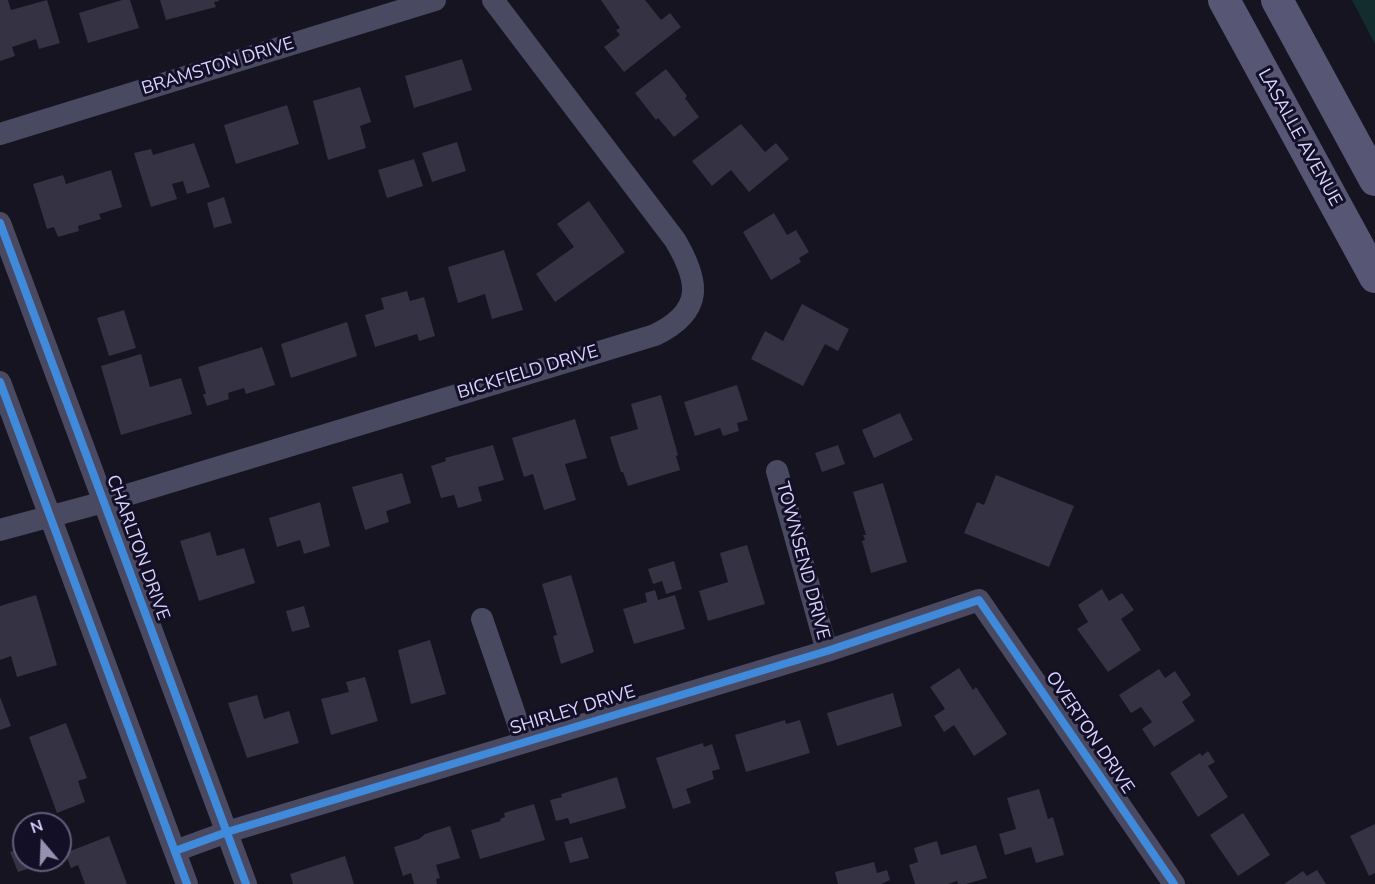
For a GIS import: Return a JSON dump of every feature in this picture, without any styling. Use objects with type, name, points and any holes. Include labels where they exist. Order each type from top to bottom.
[{"type":"main road","name":"LASALLE AVENUE","points":[[1224,0],[1375,277]]},
{"type":"main road","points":[[1276,0],[1375,180]]},
{"type":"street","name":"BRAMSTON DRIVE","points":[[0,134],[435,0]]},
{"type":"street","name":"BICKFIELD DRIVE","points":[[0,530],[104,502],[655,335],[669,328],[681,318],[691,304],[694,289],[693,275],[688,261],[675,240],[493,0]]},
{"type":"street","name":"CHARLTON DRIVE","points":[[0,223],[246,884]]},
{"type":"street","points":[[0,382],[187,884]]},
{"type":"street","name":"TOWNSEND DRIVE","points":[[777,471],[826,651]]},
{"type":"street","name":"SHIRLEY DRIVE","points":[[175,851],[227,832],[826,651],[979,600]]},
{"type":"street","name":"OVERTON DRIVE","points":[[979,600],[1174,884]]},
{"type":"street","points":[[482,619],[524,741]]},
{"type":"green space","points":[[1352,0],[1375,0],[1375,44]]},
{"type":"building","points":[[0,0],[8,0],[11,10],[47,0],[60,43],[39,49],[36,39],[12,47],[15,56],[0,61]]},
{"type":"building","points":[[122,0],[130,0],[139,28],[88,43],[79,13]]},
{"type":"building","points":[[160,0],[219,1],[214,2],[216,7],[166,20]]},
{"type":"building","points":[[601,0],[645,0],[661,20],[670,13],[681,27],[624,72],[604,47],[620,35],[616,30],[620,28]]},
{"type":"building","points":[[462,59],[472,90],[414,108],[405,76]]},
{"type":"building","points":[[666,69],[687,96],[685,98],[699,117],[674,137],[658,118],[656,120],[635,93]]},
{"type":"building","points":[[360,87],[371,122],[360,126],[366,148],[328,160],[313,101]]},
{"type":"building","points":[[287,105],[299,144],[236,164],[224,125]]},
{"type":"building","points":[[741,124],[765,152],[776,143],[789,159],[749,192],[731,170],[712,186],[692,161]]},
{"type":"building","points":[[457,142],[466,171],[432,182],[422,153]]},
{"type":"building","points":[[194,143],[210,187],[187,194],[183,181],[172,184],[177,199],[151,207],[134,153],[151,149],[153,155]]},
{"type":"building","points":[[414,159],[423,186],[387,198],[378,170]]},
{"type":"building","points":[[111,170],[122,207],[99,214],[101,219],[78,226],[79,231],[58,237],[54,227],[47,229],[33,184],[63,175],[66,184]]},
{"type":"building","points":[[224,197],[232,223],[214,228],[207,203]]},
{"type":"building","points":[[589,201],[625,252],[555,302],[536,274],[574,247],[557,224]]},
{"type":"building","points":[[774,213],[787,235],[796,230],[809,252],[799,258],[801,262],[771,280],[743,232]]},
{"type":"building","points":[[504,250],[523,310],[492,319],[485,294],[458,303],[448,267]]},
{"type":"building","points":[[407,291],[410,301],[424,297],[435,336],[419,341],[417,334],[375,347],[365,315],[384,309],[381,298]]},
{"type":"building","points":[[802,304],[849,329],[838,351],[825,344],[803,386],[751,359],[765,331],[783,341]]},
{"type":"building","points":[[124,310],[136,348],[109,356],[97,318]]},
{"type":"building","points":[[347,322],[357,356],[291,378],[281,344]]},
{"type":"building","points":[[262,347],[275,385],[246,394],[244,388],[228,393],[229,399],[207,406],[198,367]]},
{"type":"building","points":[[141,354],[150,387],[181,378],[192,414],[121,435],[101,366]]},
{"type":"building","points":[[737,385],[748,420],[737,423],[739,431],[723,436],[720,428],[695,436],[684,402]]},
{"type":"building","points":[[661,395],[680,470],[628,486],[610,437],[638,429],[631,404]]},
{"type":"building","points":[[900,413],[913,440],[874,458],[862,430]]},
{"type":"building","points":[[575,419],[587,458],[565,464],[576,500],[544,510],[533,474],[524,477],[512,438]]},
{"type":"building","points":[[493,445],[504,480],[478,487],[482,501],[458,508],[454,495],[441,498],[431,466],[446,461],[445,458]]},
{"type":"building","points":[[838,445],[845,464],[822,472],[815,453]]},
{"type":"building","points":[[402,473],[411,503],[386,511],[389,522],[365,530],[352,487]]},
{"type":"building","points":[[996,475],[1074,506],[1049,567],[964,533],[977,502],[984,505]]},
{"type":"building","points":[[883,483],[907,562],[871,573],[862,541],[865,540],[863,535],[866,535],[853,492]]},
{"type":"building","points":[[320,502],[330,546],[304,554],[300,540],[277,547],[269,518]]},
{"type":"building","points":[[210,532],[217,556],[244,548],[255,583],[199,601],[180,541]]},
{"type":"building","points":[[747,545],[765,604],[708,621],[699,591],[728,582],[720,553]]},
{"type":"building","points":[[674,561],[682,589],[666,594],[662,581],[653,584],[648,569]]},
{"type":"building","points":[[571,575],[594,652],[561,664],[553,636],[557,635],[542,584]]},
{"type":"building","points":[[1102,589],[1109,601],[1122,593],[1134,610],[1121,619],[1141,650],[1108,672],[1077,629],[1088,622],[1078,605]]},
{"type":"building","points":[[655,590],[658,600],[675,595],[685,629],[634,644],[623,609],[647,602],[645,593]]},
{"type":"building","points":[[36,595],[57,665],[17,677],[11,656],[0,660],[0,606]]},
{"type":"building","points":[[304,606],[310,627],[292,632],[286,611]]},
{"type":"building","points":[[430,640],[446,694],[411,704],[398,650]]},
{"type":"building","points":[[959,668],[973,690],[976,687],[1007,734],[974,756],[954,725],[944,732],[934,716],[945,709],[930,687]]},
{"type":"building","points":[[1159,669],[1165,678],[1175,671],[1191,695],[1182,702],[1195,721],[1154,747],[1142,729],[1152,722],[1141,707],[1131,713],[1119,695]]},
{"type":"building","points":[[365,677],[378,721],[331,735],[321,699],[349,692],[346,682]]},
{"type":"building","points":[[893,693],[902,726],[837,746],[827,713]]},
{"type":"building","points":[[257,695],[264,719],[289,711],[299,743],[247,758],[228,703]]},
{"type":"building","points":[[0,697],[11,726],[0,730]]},
{"type":"building","points":[[785,720],[786,724],[800,720],[810,753],[746,772],[735,735]]},
{"type":"building","points":[[66,723],[87,778],[78,781],[85,802],[57,812],[29,737]]},
{"type":"building","points":[[703,743],[704,747],[712,744],[720,769],[712,771],[714,779],[686,789],[691,803],[673,809],[656,758]]},
{"type":"building","points":[[1208,751],[1215,762],[1208,766],[1228,797],[1198,817],[1170,773],[1200,753],[1202,756]]},
{"type":"building","points":[[617,777],[626,808],[570,824],[568,818],[556,821],[550,800],[562,797],[561,794]]},
{"type":"building","points":[[1039,789],[1048,819],[1053,817],[1064,855],[1036,863],[1031,847],[1005,855],[999,834],[1016,829],[1007,798]]},
{"type":"building","points":[[534,804],[545,840],[480,859],[471,830],[501,821],[500,819],[505,817],[504,813]]},
{"type":"building","points":[[1243,813],[1270,855],[1238,876],[1210,835]]},
{"type":"building","points":[[1375,824],[1375,873],[1369,876],[1350,836]]},
{"type":"building","points":[[450,826],[460,858],[436,865],[440,878],[436,879],[437,884],[414,884],[411,873],[403,876],[394,847]]},
{"type":"building","points":[[109,836],[127,884],[85,884],[78,865],[72,868],[72,850]]},
{"type":"building","points":[[582,837],[589,858],[570,863],[564,842]]},
{"type":"building","points":[[937,841],[941,855],[976,845],[987,878],[966,884],[958,884],[957,881],[948,884],[915,884],[909,865],[918,862],[914,848]]},
{"type":"building","points":[[345,856],[354,884],[293,884],[290,874]]},
{"type":"building","points":[[874,862],[877,873],[887,870],[890,880],[881,884],[838,884],[835,872]]},
{"type":"building","points":[[1317,870],[1326,884],[1284,884],[1303,871],[1307,876]]},
{"type":"cycle path","points":[[0,223],[246,884]]},
{"type":"cycle path","points":[[0,382],[187,884]]},
{"type":"cycle path","points":[[175,851],[227,832],[827,651],[979,600],[1174,884]]}]
